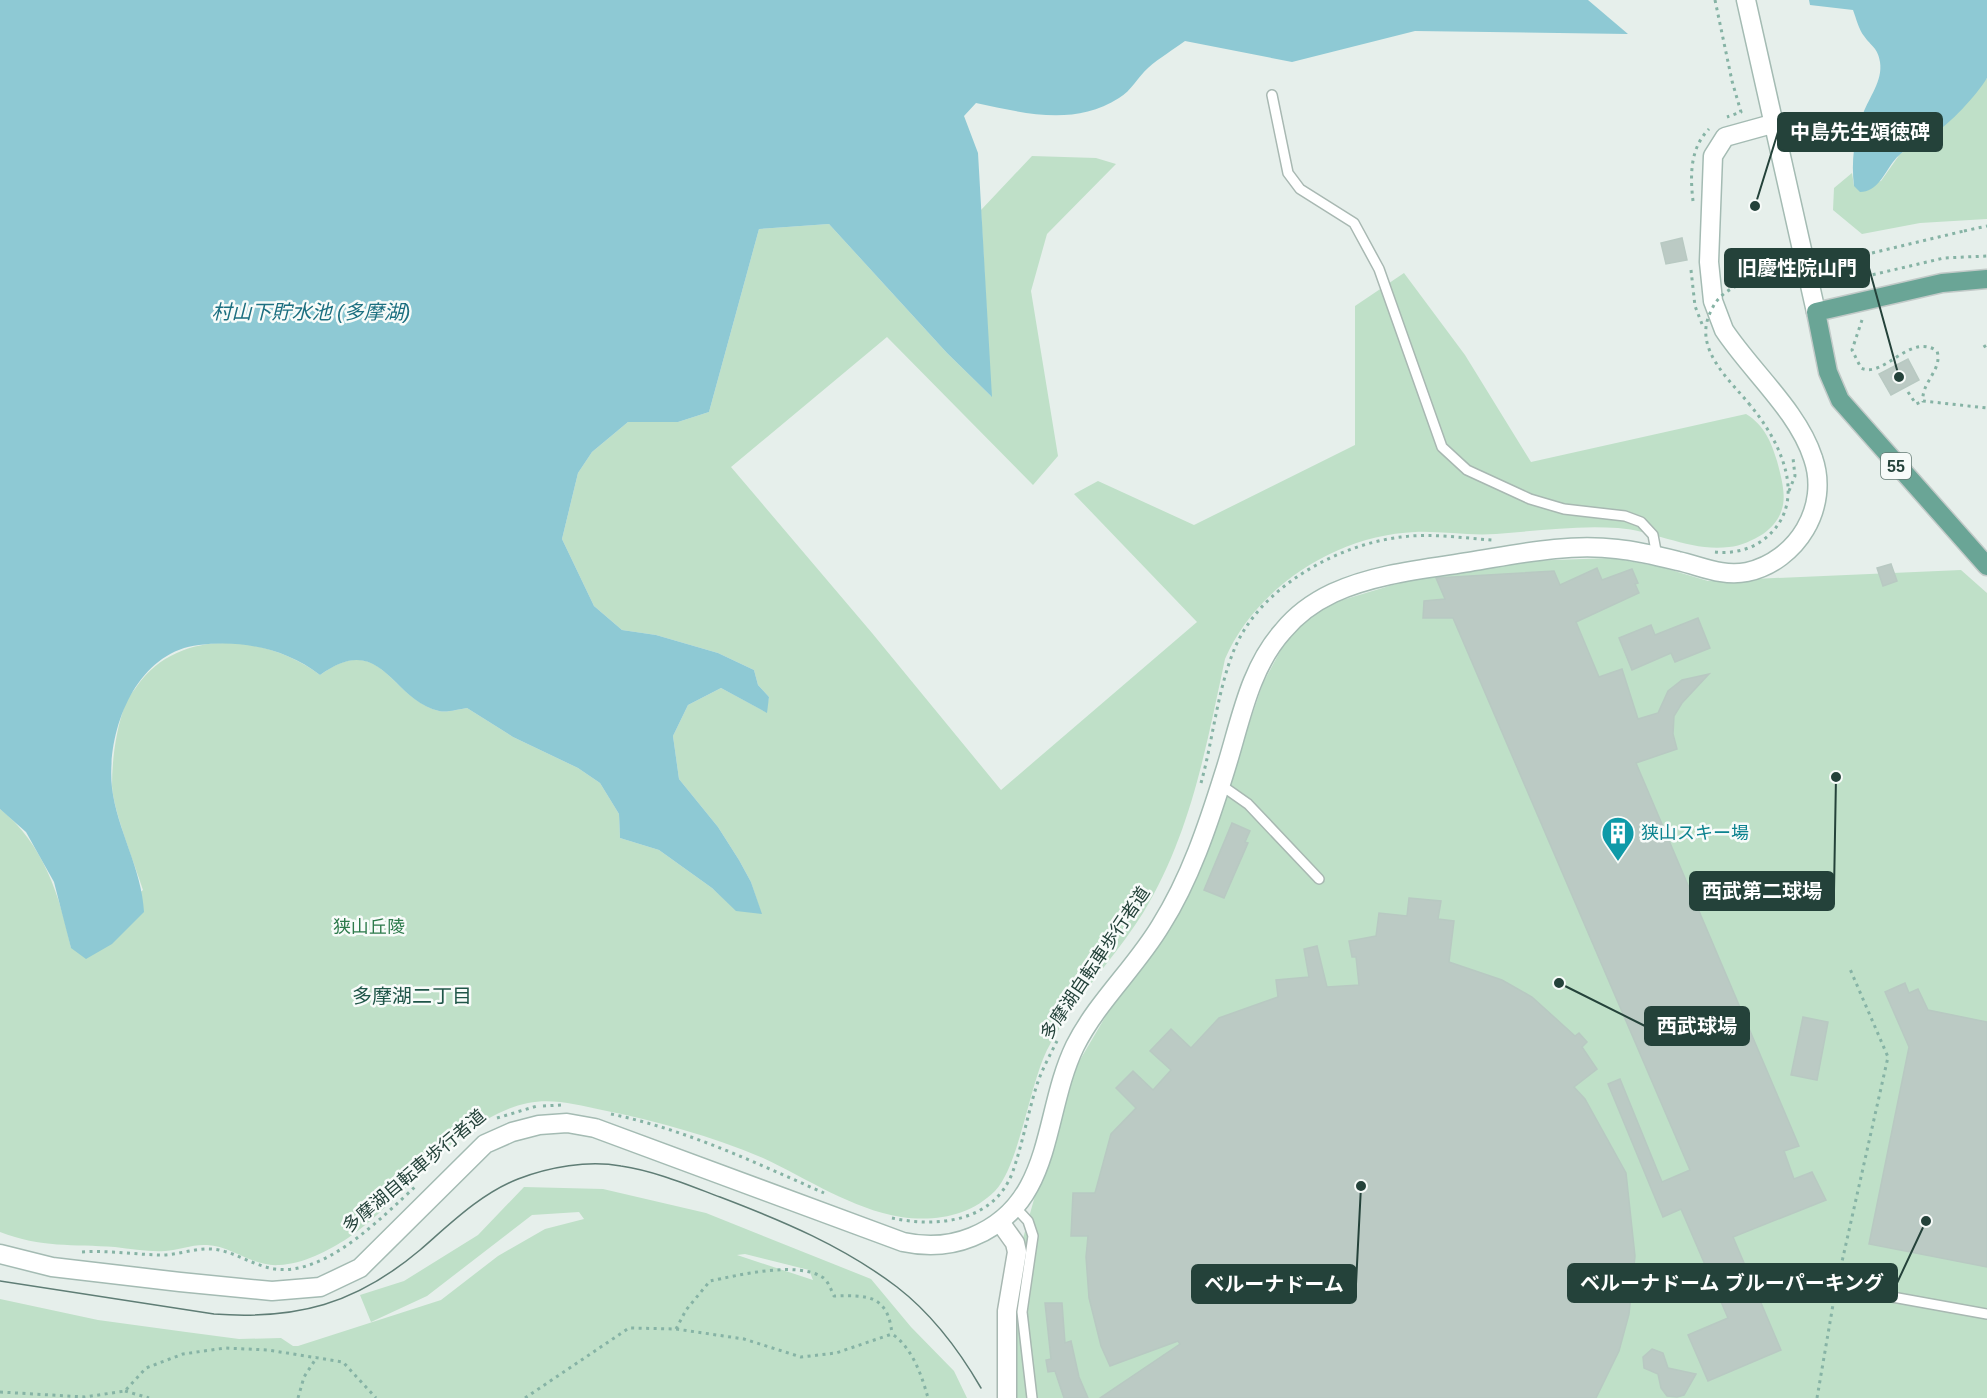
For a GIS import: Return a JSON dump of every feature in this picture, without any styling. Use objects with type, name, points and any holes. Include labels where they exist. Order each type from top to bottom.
[{"type":"main road","points":[[1816,312],[1857,309],[1942,283],[1987,279]]},
{"type":"main road","name":"55","points":[[1816,312],[1823,354],[1833,386],[1851,415],[1987,566]]},
{"type":"street","points":[[1746,0],[1816,312]]},
{"type":"street","points":[[0,1254],[52,1267],[180,1282],[272,1291],[320,1287],[360,1268],[485,1144],[527,1128],[554,1123],[595,1128],[903,1242],[932,1245],[965,1240],[1000,1222],[1016,1208],[1037,1172],[1058,1088],[1077,1043],[1162,925],[1187,875],[1221,784],[1249,690],[1263,659],[1293,621],[1326,596],[1384,578],[1546,549],[1605,548],[1657,556],[1716,572],[1734,573],[1758,568],[1774,560],[1795,544],[1806,528],[1816,501],[1816,469],[1803,435],[1724,330],[1718,318],[1711,285],[1713,156],[1725,137],[1773,124]]},
{"type":"street","points":[[1000,1222],[1016,1243],[1017,1252],[1007,1311],[1007,1398]]},
{"type":"lane","points":[[1272,94],[1288,173],[1300,189],[1354,223],[1379,269],[1442,447],[1467,470],[1530,499],[1571,511],[1625,516],[1641,522],[1653,535],[1657,556]]},
{"type":"lane","points":[[1221,784],[1248,804],[1319,879]]},
{"type":"lane","points":[[1016,1208],[1028,1221],[1033,1236],[1022,1312],[1032,1398]]},
{"type":"lane","points":[[1837,1287],[1987,1314]]},
{"type":"path","points":[[1715,0],[1731,81],[1741,112]]},
{"type":"path","points":[[1789,491],[1787,474],[1777,445],[1762,420],[1714,361],[1707,346],[1706,322],[1716,302],[1721,296],[1742,284],[1987,226]]},
{"type":"path","points":[[1822,270],[1846,281],[1944,258],[1987,256]]},
{"type":"path","points":[[1857,309],[1864,317],[1852,350],[1861,368],[1871,370],[1920,346],[1930,346],[1937,351],[1939,362],[1923,390],[1923,401]]},
{"type":"path","points":[[1984,345],[1987,350]]},
{"type":"path","points":[[1908,392],[1916,404],[1923,401],[1987,408]]},
{"type":"path","points":[[1710,551],[1726,553],[1744,550],[1764,539],[1785,516],[1789,491],[1795,476],[1792,454]]},
{"type":"path","points":[[1201,784],[1234,651],[1253,618],[1285,588],[1329,559],[1371,543],[1401,537],[1428,536],[1494,540]]},
{"type":"path","points":[[1817,1398],[1837,1287],[1888,1057],[1850,969]]},
{"type":"path","name":"多摩湖自転車歩行者道","points":[[891,1218],[911,1222],[945,1223],[971,1214],[996,1198],[1013,1172],[1035,1089],[1061,1034]]},
{"type":"path","name":"多摩湖自転車歩行者道","points":[[489,1122],[522,1109],[569,1105]]},
{"type":"path","points":[[609,1113],[691,1136],[750,1158],[826,1194]]},
{"type":"path","name":"多摩湖自転車歩行者道","points":[[78,1252],[167,1255],[204,1249],[220,1250],[265,1268],[285,1270],[312,1263],[353,1241],[420,1182]]},
{"type":"path","points":[[676,1329],[686,1310],[710,1281],[750,1274],[806,1270],[824,1278],[834,1296],[864,1295],[882,1304],[890,1317],[892,1334],[901,1340],[922,1377],[928,1398]]},
{"type":"path","points":[[525,1398],[629,1328],[676,1329],[744,1339],[801,1357],[836,1353],[892,1334]]},
{"type":"path","points":[[125,1391],[146,1368],[183,1353],[225,1348],[317,1357],[343,1362],[376,1398]]},
{"type":"path","points":[[298,1398],[304,1377],[317,1357]]},
{"type":"path","points":[[0,1392],[85,1397],[125,1391],[150,1398]]},
{"type":"green space","points":[[1987,78],[1987,219],[1920,223],[1862,234],[1833,210],[1834,188],[1852,173],[1854,186],[1881,181],[1900,154],[1947,123]]},
{"type":"green space","name":"狭山丘陵","points":[[1032,156],[1096,158],[1116,164],[1047,234],[1031,291],[1058,456],[1033,485],[887,337],[731,467],[1001,790],[1197,622],[1074,494],[1098,481],[1194,525],[1355,445],[1355,306],[1404,273],[1465,355],[1531,462],[1746,414],[1758,423],[1772,447],[1782,482],[1784,501],[1782,510],[1772,526],[1763,534],[1742,544],[1715,548],[1687,544],[1632,530],[1603,527],[1486,534],[1415,532],[1386,535],[1357,543],[1329,555],[1302,570],[1278,588],[1257,609],[1239,633],[1225,659],[1195,789],[1160,883],[1132,930],[1068,1015],[1047,1050],[1011,1164],[1003,1179],[985,1200],[963,1212],[927,1219],[883,1213],[830,1192],[763,1158],[704,1136],[623,1114],[547,1101],[528,1103],[502,1111],[478,1125],[433,1161],[391,1202],[348,1238],[324,1252],[297,1262],[269,1265],[216,1246],[207,1245],[147,1251],[43,1243],[0,1232],[0,809],[28,838],[48,872],[71,948],[143,890],[113,796],[115,745],[119,724],[129,697],[155,667],[176,653],[199,646],[224,643],[250,645],[275,651],[320,675],[341,663],[358,660],[372,663],[422,704],[439,711],[467,708],[513,737],[578,768],[600,783],[619,814],[620,838],[659,850],[712,888],[736,910],[761,913],[751,882],[739,860],[718,827],[679,779],[673,736],[688,705],[721,688],[766,712],[769,697],[758,685],[754,670],[718,653],[656,635],[622,630],[594,606],[562,539],[578,473],[592,452],[628,422],[678,422],[709,412],[759,229],[829,224],[947,353],[991,396],[981,210]]},
{"type":"green space","points":[[1612,558],[1661,567],[1708,581],[1961,570],[1987,593],[1987,1398],[1016,1398],[1012,1363],[1022,1242],[1067,1082],[1107,1014],[1153,951],[1219,812],[1263,683],[1289,635],[1329,604],[1406,581],[1525,561]]},
{"type":"green space","points":[[524,1187],[603,1189],[706,1213],[871,1279],[911,1327],[954,1371],[967,1398],[0,1398],[0,1299],[98,1320],[239,1339],[281,1338],[293,1346],[298,1346],[441,1300],[498,1256],[545,1229],[584,1219],[579,1212],[532,1215],[427,1296],[371,1322],[360,1295],[404,1281],[478,1235]],"holes":[[[745,1254],[809,1270],[813,1280],[737,1255]]]},
{"type":"water","name":"村山下貯水池 (多摩湖)","points":[[0,0],[1588,0],[1628,34],[1415,31],[1292,62],[1185,41],[1148,68],[1123,95],[1102,107],[1066,115],[1048,115],[1012,111],[976,103],[964,116],[978,153],[992,397],[947,353],[829,224],[759,229],[709,412],[678,422],[628,422],[592,452],[578,473],[562,539],[594,606],[622,630],[656,635],[718,653],[754,670],[758,685],[769,697],[767,713],[721,688],[688,705],[673,736],[679,779],[718,827],[739,860],[751,882],[762,914],[736,911],[712,888],[659,850],[620,838],[619,814],[600,783],[578,768],[513,737],[467,708],[439,711],[422,704],[372,663],[358,660],[341,663],[320,675],[292,658],[263,648],[231,644],[199,645],[177,651],[158,662],[129,698],[120,720],[111,766],[112,788],[119,819],[139,880],[144,912],[112,944],[86,959],[71,948],[54,882],[26,832],[0,809]]},
{"type":"water","points":[[1809,0],[1987,0],[1987,78],[1954,117],[1932,135],[1901,153],[1880,182],[1866,191],[1860,192],[1854,186],[1854,150],[1860,123],[1879,76],[1879,57],[1862,33],[1853,10],[1810,5]]},
{"type":"building","points":[[1682,238],[1687,260],[1666,264],[1661,243]]},
{"type":"building","points":[[1908,359],[1919,380],[1891,395],[1879,374]]},
{"type":"building","points":[[1891,564],[1897,581],[1883,586],[1877,568]]},
{"type":"building","name":"狭山スキー場","points":[[1597,568],[1602,580],[1632,569],[1638,583],[1635,584],[1639,593],[1576,622],[1599,677],[1622,669],[1638,719],[1658,713],[1668,691],[1682,680],[1709,674],[1682,703],[1674,716],[1673,734],[1677,749],[1636,763],[1799,1146],[1784,1151],[1794,1179],[1812,1172],[1826,1200],[1733,1237],[1781,1350],[1708,1381],[1688,1335],[1728,1318],[1681,1209],[1663,1217],[1608,1084],[1620,1079],[1662,1182],[1690,1170],[1453,618],[1423,618],[1424,601],[1445,599],[1436,578],[1554,571],[1560,585]]},
{"type":"building","points":[[1698,618],[1710,648],[1675,662],[1671,653],[1632,670],[1619,638],[1651,625],[1655,635]]},
{"type":"building","points":[[1232,823],[1250,831],[1245,842],[1248,843],[1224,898],[1204,890]]},
{"type":"building","points":[[1409,898],[1441,901],[1438,919],[1454,921],[1449,962],[1502,980],[1532,997],[1575,1036],[1579,1033],[1587,1042],[1582,1047],[1597,1069],[1574,1087],[1585,1099],[1626,1173],[1635,1256],[1629,1314],[1619,1351],[1596,1398],[1100,1398],[1180,1344],[1178,1341],[1110,1366],[1101,1346],[1089,1298],[1086,1257],[1088,1236],[1071,1236],[1073,1193],[1095,1193],[1111,1134],[1136,1108],[1116,1088],[1133,1071],[1153,1090],[1171,1070],[1150,1051],[1171,1029],[1191,1048],[1219,1018],[1278,997],[1276,980],[1309,977],[1304,949],[1317,946],[1327,987],[1359,985],[1356,957],[1352,957],[1349,941],[1376,936],[1379,913],[1407,916]]},
{"type":"building","points":[[1905,983],[1909,993],[1918,989],[1928,1010],[1987,1022],[1987,1267],[1869,1244],[1909,1047],[1885,992]]},
{"type":"building","points":[[1803,1017],[1828,1022],[1817,1080],[1791,1075]]},
{"type":"building","points":[[1045,1303],[1062,1303],[1065,1343],[1071,1341],[1079,1377],[1088,1398],[1064,1398],[1055,1371],[1048,1372],[1046,1360],[1051,1359]]},
{"type":"building","points":[[1652,1349],[1663,1353],[1668,1368],[1696,1374],[1684,1395],[1667,1396],[1661,1388],[1658,1374],[1644,1368],[1643,1357]]},
{"type":"tram line","points":[[0,1281],[214,1314],[244,1315],[299,1311],[349,1296],[372,1284],[420,1250],[478,1201],[504,1185],[556,1168],[582,1164],[608,1164],[634,1168],[684,1183],[767,1215],[855,1259],[897,1287],[922,1309],[954,1346],[981,1388]]},
{"type":"place","name":"中島先生頌徳碑","points":[[1755,206]]},
{"type":"place","name":"旧慶性院山門","points":[[1899,377]]},
{"type":"place","name":"西武第二球場","points":[[1836,777]]},
{"type":"place","name":"狭山スキー場","points":[[1618,862]]},
{"type":"place","name":"西武球場","points":[[1559,983]]},
{"type":"place","name":"ベルーナドーム","points":[[1361,1186]]},
{"type":"place","name":"ベルーナドーム ブルーパーキング","points":[[1926,1221]]},
{"type":"district","name":"多摩湖二丁目","points":[[412,996]]}]
